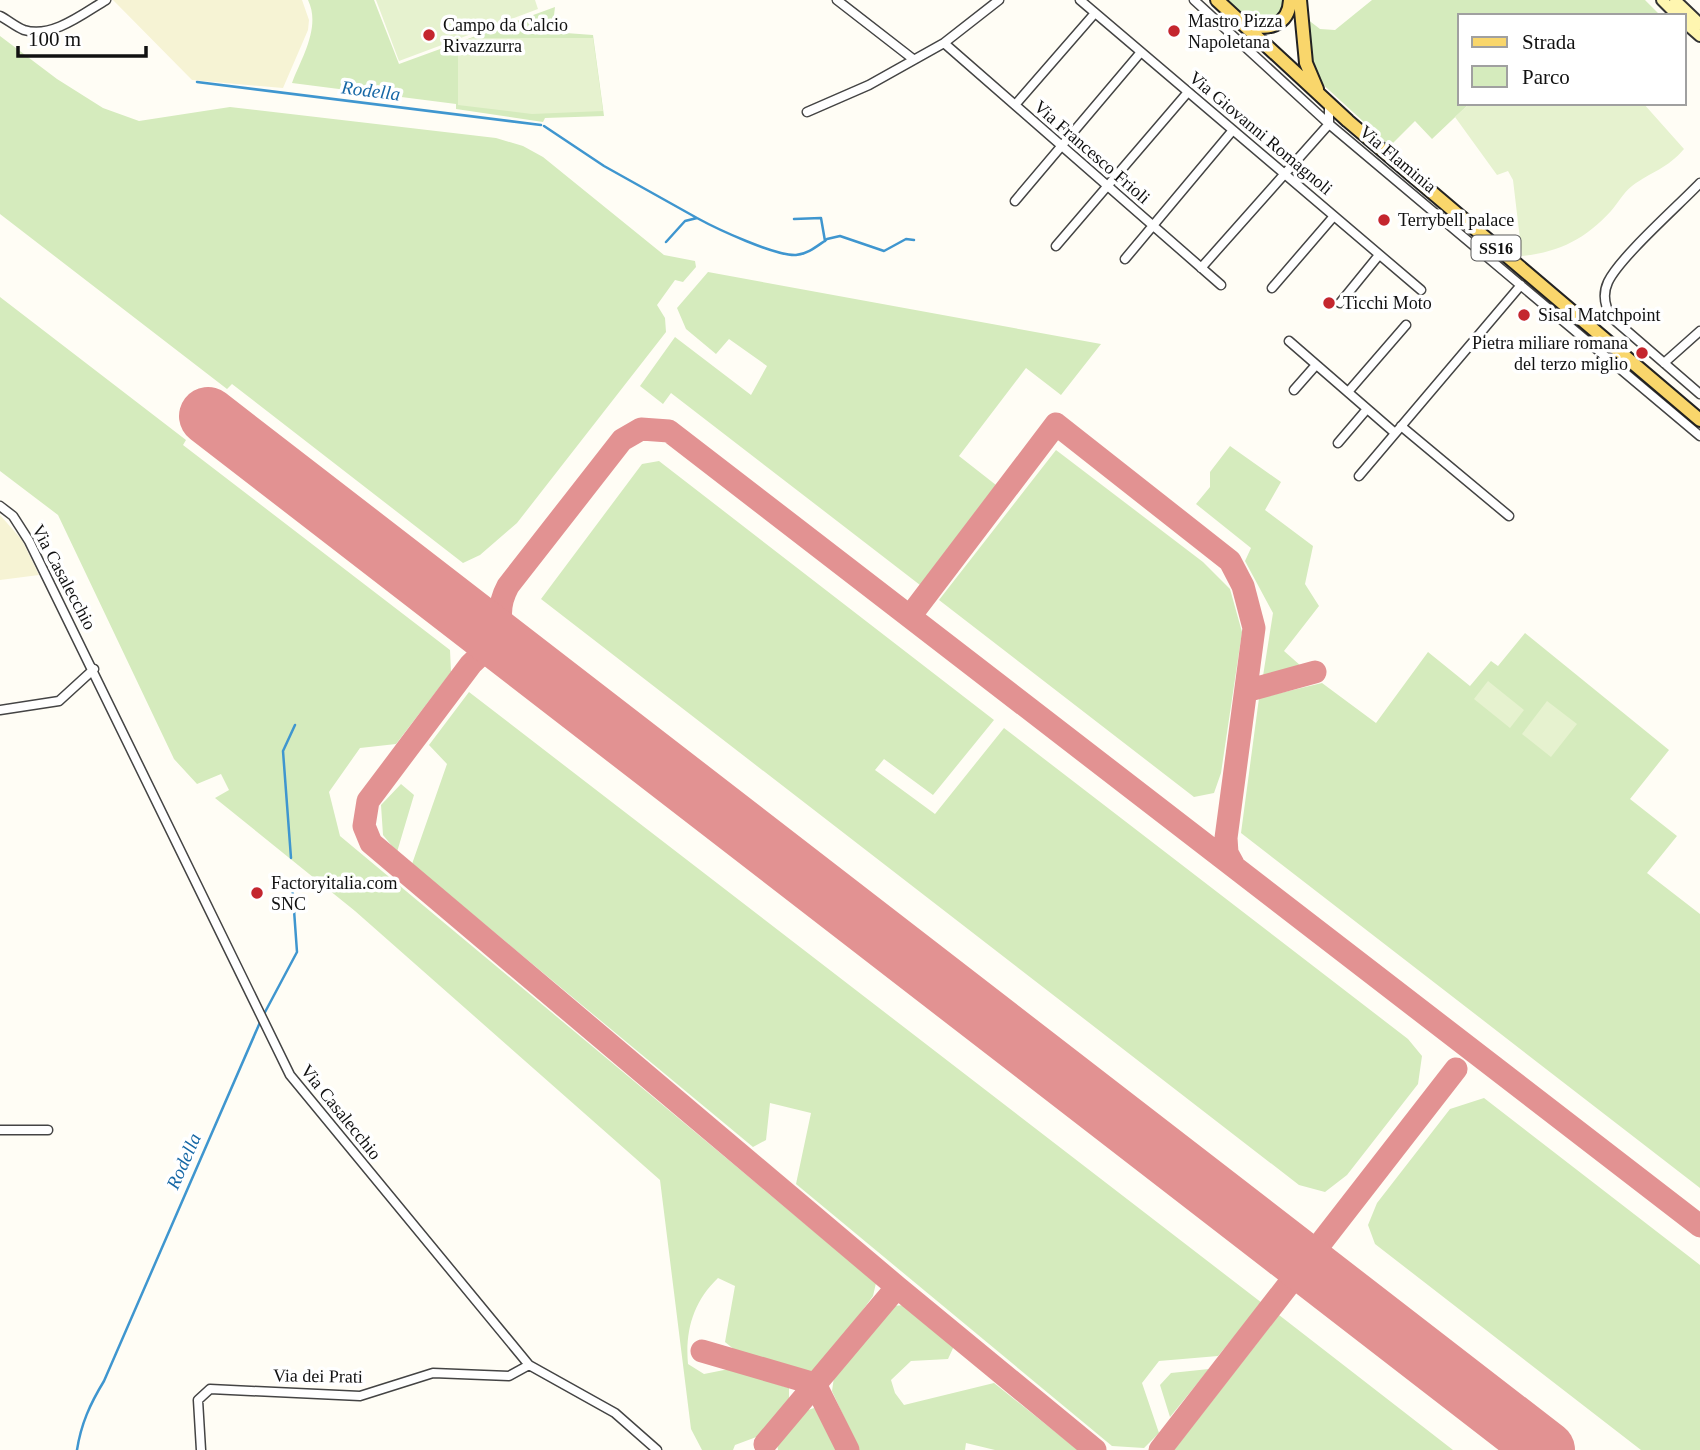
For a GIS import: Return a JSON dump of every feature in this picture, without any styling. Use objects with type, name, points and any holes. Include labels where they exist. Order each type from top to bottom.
[{"type":"main road","name":"Via Flaminia","points":[[1217,0],[1324,100],[1641,378],[1700,420]]},
{"type":"main road","name":"Via Flaminia","points":[[1238,18],[1256,27],[1274,26],[1287,15],[1290,0]]},
{"type":"main road","name":"Via Flaminia","points":[[1300,0],[1306,63],[1324,100]]},
{"type":"main road","points":[[1662,0],[1676,14]]},
{"type":"main road","points":[[1675,0],[1700,24]]},
{"type":"main road","points":[[1686,24],[1700,36]]},
{"type":"street","points":[[0,16],[25,30],[43,31],[60,26],[106,0]]},
{"type":"street","points":[[837,0],[913,59]]},
{"type":"street","points":[[807,112],[869,85],[944,43],[999,0]]},
{"type":"street","name":"Via Giovanni Romagnoli","points":[[1080,0],[1421,290]]},
{"type":"street","name":"Via Flaminia","points":[[1194,0],[1329,124],[1616,366],[1641,378],[1700,436]]},
{"type":"street","points":[[1015,106],[1095,13]]},
{"type":"street","name":"Via Francesco Frioli","points":[[944,43],[1221,285]]},
{"type":"street","points":[[1015,201],[1141,52]]},
{"type":"street","points":[[1056,246],[1188,92]]},
{"type":"street","points":[[1201,268],[1329,124],[1324,100]]},
{"type":"street","points":[[1125,259],[1233,130]]},
{"type":"street","points":[[1700,183],[1614,274],[1604,295],[1606,308],[1612,318],[1700,394]]},
{"type":"street","points":[[1272,288],[1334,216]]},
{"type":"street","points":[[1340,303],[1379,255]]},
{"type":"street","points":[[1359,476],[1521,285]]},
{"type":"street","points":[[1348,392],[1406,325]]},
{"type":"street","points":[[1664,363],[1700,331]]},
{"type":"street","points":[[1289,341],[1367,409],[1398,429],[1509,516]]},
{"type":"street","points":[[1294,390],[1316,365]]},
{"type":"street","points":[[1338,443],[1367,409]]},
{"type":"street","name":"Via Casalecchio","points":[[0,506],[13,516],[29,541],[94,668],[290,1075],[529,1365],[615,1413],[657,1450]]},
{"type":"street","points":[[0,710],[59,701],[94,668]]},
{"type":"street","points":[[0,1130],[48,1130]]},
{"type":"street","name":"Via dei Prati","points":[[201,1450],[198,1400],[210,1390],[360,1396],[433,1373],[509,1376],[529,1365]]},
{"type":"shaded area","points":[[113,0],[302,0],[309,20],[308,30],[283,88],[192,80]]},
{"type":"shaded area","points":[[0,515],[22,540],[39,575],[0,580]]},
{"type":"green space","points":[[308,0],[374,0],[399,64],[555,7],[552,32],[593,35],[604,116],[545,118],[543,122],[456,109],[456,104],[292,83],[311,31]]},
{"type":"green space","name":"Campo da Calcio Rivazzurra","points":[[376,0],[535,0],[538,9],[399,61]]},
{"type":"green space","points":[[1227,0],[1286,0],[1283,12],[1268,23],[1248,19]]},
{"type":"green space","points":[[1372,0],[1645,0],[1659,14],[1458,14],[1458,105],[1468,105],[1432,139],[1415,121],[1390,146],[1318,80],[1313,70],[1307,19],[1320,29],[1335,30]]},
{"type":"green space","points":[[0,36],[57,79],[103,108],[139,121],[230,107],[496,138],[523,146],[543,157],[664,255],[695,261],[696,267],[683,282],[675,280],[657,305],[665,318],[666,332],[517,523],[480,555],[463,563],[232,384],[227,389],[0,214]]},
{"type":"green space","points":[[471,38],[593,38],[603,111],[532,114],[458,105],[458,43]]},
{"type":"green space","points":[[1468,105],[1645,105],[1684,149],[1665,166],[1632,186],[1601,221],[1571,243],[1522,256],[1513,180],[1508,171],[1497,175],[1455,117]]},
{"type":"green space","points":[[708,272],[1101,344],[1061,395],[1026,368],[959,456],[996,485],[920,585],[671,393],[663,404],[640,386],[675,337],[751,395],[767,366],[729,339],[716,354],[686,329],[677,308]]},
{"type":"green space","points":[[0,297],[186,440],[183,445],[450,650],[451,672],[396,744],[360,748],[329,792],[340,836],[876,1283],[873,1296],[820,1369],[806,1374],[736,1351],[725,1342],[735,1286],[718,1278],[709,1287],[692,1318],[688,1364],[704,1374],[729,1369],[789,1388],[789,1403],[759,1436],[735,1445],[733,1450],[702,1450],[691,1429],[660,1180],[355,911],[215,798],[229,790],[221,774],[197,784],[174,759],[58,515],[0,471]]},
{"type":"green space","points":[[1230,446],[1281,482],[1265,510],[1313,546],[1305,584],[1319,606],[1284,651],[1301,666],[1263,676],[1273,613],[1245,561],[1251,548],[1196,504],[1210,487],[1210,472]]},
{"type":"green space","points":[[1056,450],[1203,562],[1230,589],[1242,632],[1221,773],[1214,793],[1194,797],[939,600]]},
{"type":"green space","points":[[659,461],[994,720],[933,795],[884,759],[875,770],[935,814],[1004,728],[1408,1039],[1422,1056],[1418,1084],[1347,1175],[1325,1192],[1299,1185],[541,599],[642,464]]},
{"type":"green space","points":[[1525,633],[1669,750],[1630,799],[1677,836],[1647,873],[1700,914],[1700,1188],[1241,833],[1259,698],[1322,683],[1376,723],[1428,652],[1470,686],[1491,661],[1498,666]]},
{"type":"green space","points":[[1488,681],[1524,710],[1510,728],[1474,699]]},
{"type":"green space","points":[[469,692],[1262,1303],[1218,1356],[1159,1361],[1142,1383],[1159,1433],[1144,1448],[1112,1446],[796,1184],[811,1113],[770,1103],[766,1140],[753,1147],[412,864],[447,764],[429,745]]},
{"type":"green space","points":[[1547,701],[1577,724],[1551,757],[1522,734]]},
{"type":"green space","points":[[401,784],[414,795],[397,852],[383,835],[381,805]]},
{"type":"green space","points":[[1484,1098],[1700,1265],[1700,1450],[1641,1450],[1375,1244],[1368,1225],[1377,1203],[1450,1109]]},
{"type":"green space","points":[[905,1305],[954,1346],[948,1359],[911,1361],[891,1380],[895,1393],[904,1405],[994,1383],[1078,1450],[995,1450],[966,1443],[965,1450],[859,1450],[832,1391],[834,1377],[891,1306]]},
{"type":"green space","points":[[1279,1315],[1453,1450],[1174,1450]]},
{"type":"green space","points":[[1209,1369],[1170,1417],[1160,1385],[1171,1373]]},
{"type":"green space","points":[[814,1408],[825,1413],[841,1450],[778,1450],[777,1444],[802,1412]]},
{"type":"waterway","name":"Rodella","points":[[197,82],[541,125]]},
{"type":"waterway","name":"Rodella","points":[[544,126],[604,166],[697,218]]},
{"type":"waterway","name":"Rodella","points":[[666,242],[685,221],[697,218],[746,241],[787,254],[804,253],[826,240]]},
{"type":"waterway","name":"Rodella","points":[[794,219],[821,218],[825,241]]},
{"type":"waterway","name":"Rodella","points":[[827,239],[840,236],[884,251],[906,239],[914,240]]},
{"type":"waterway","name":"Rodella","points":[[291,858],[283,751],[295,725]]},
{"type":"waterway","name":"Rodella","points":[[264,1014],[297,952],[292,882]]},
{"type":"waterway","name":"Rodella","points":[[77,1450],[87,1414],[104,1381],[261,1020]]},
{"type":"taxiway","points":[[917,607],[1056,424],[1230,561],[1243,586],[1254,628],[1226,838],[1227,853],[1233,864]]},
{"type":"taxiway","points":[[521,658],[509,641],[502,624],[501,606],[508,586],[622,440],[641,429],[669,431],[1700,1226]]},
{"type":"taxiway","points":[[515,653],[490,646],[471,664],[368,801],[364,826],[371,843],[897,1287],[1095,1450]]},
{"type":"taxiway","points":[[1246,691],[1315,672]]},
{"type":"taxiway","points":[[1160,1450],[1456,1069]]},
{"type":"taxiway","points":[[765,1444],[897,1287]]},
{"type":"taxiway","points":[[702,1351],[815,1384],[848,1450]]},
{"type":"runway","points":[[208,416],[1546,1450]]},
{"type":"place","name":"Mastro Pizza Napoletana","points":[[1174,31]]},
{"type":"place","name":"Campo da Calcio Rivazzurra","points":[[429,35]]},
{"type":"place","name":"Terrybell palace","points":[[1384,220]]},
{"type":"place","name":"Ticchi Moto","points":[[1329,303]]},
{"type":"place","name":"Sisal Matchpoint","points":[[1524,315]]},
{"type":"place","name":"Pietra miliare romana del terzo miglio","points":[[1642,353]]},
{"type":"place","name":"Factoryitalia.com SNC","points":[[257,893]]}]
